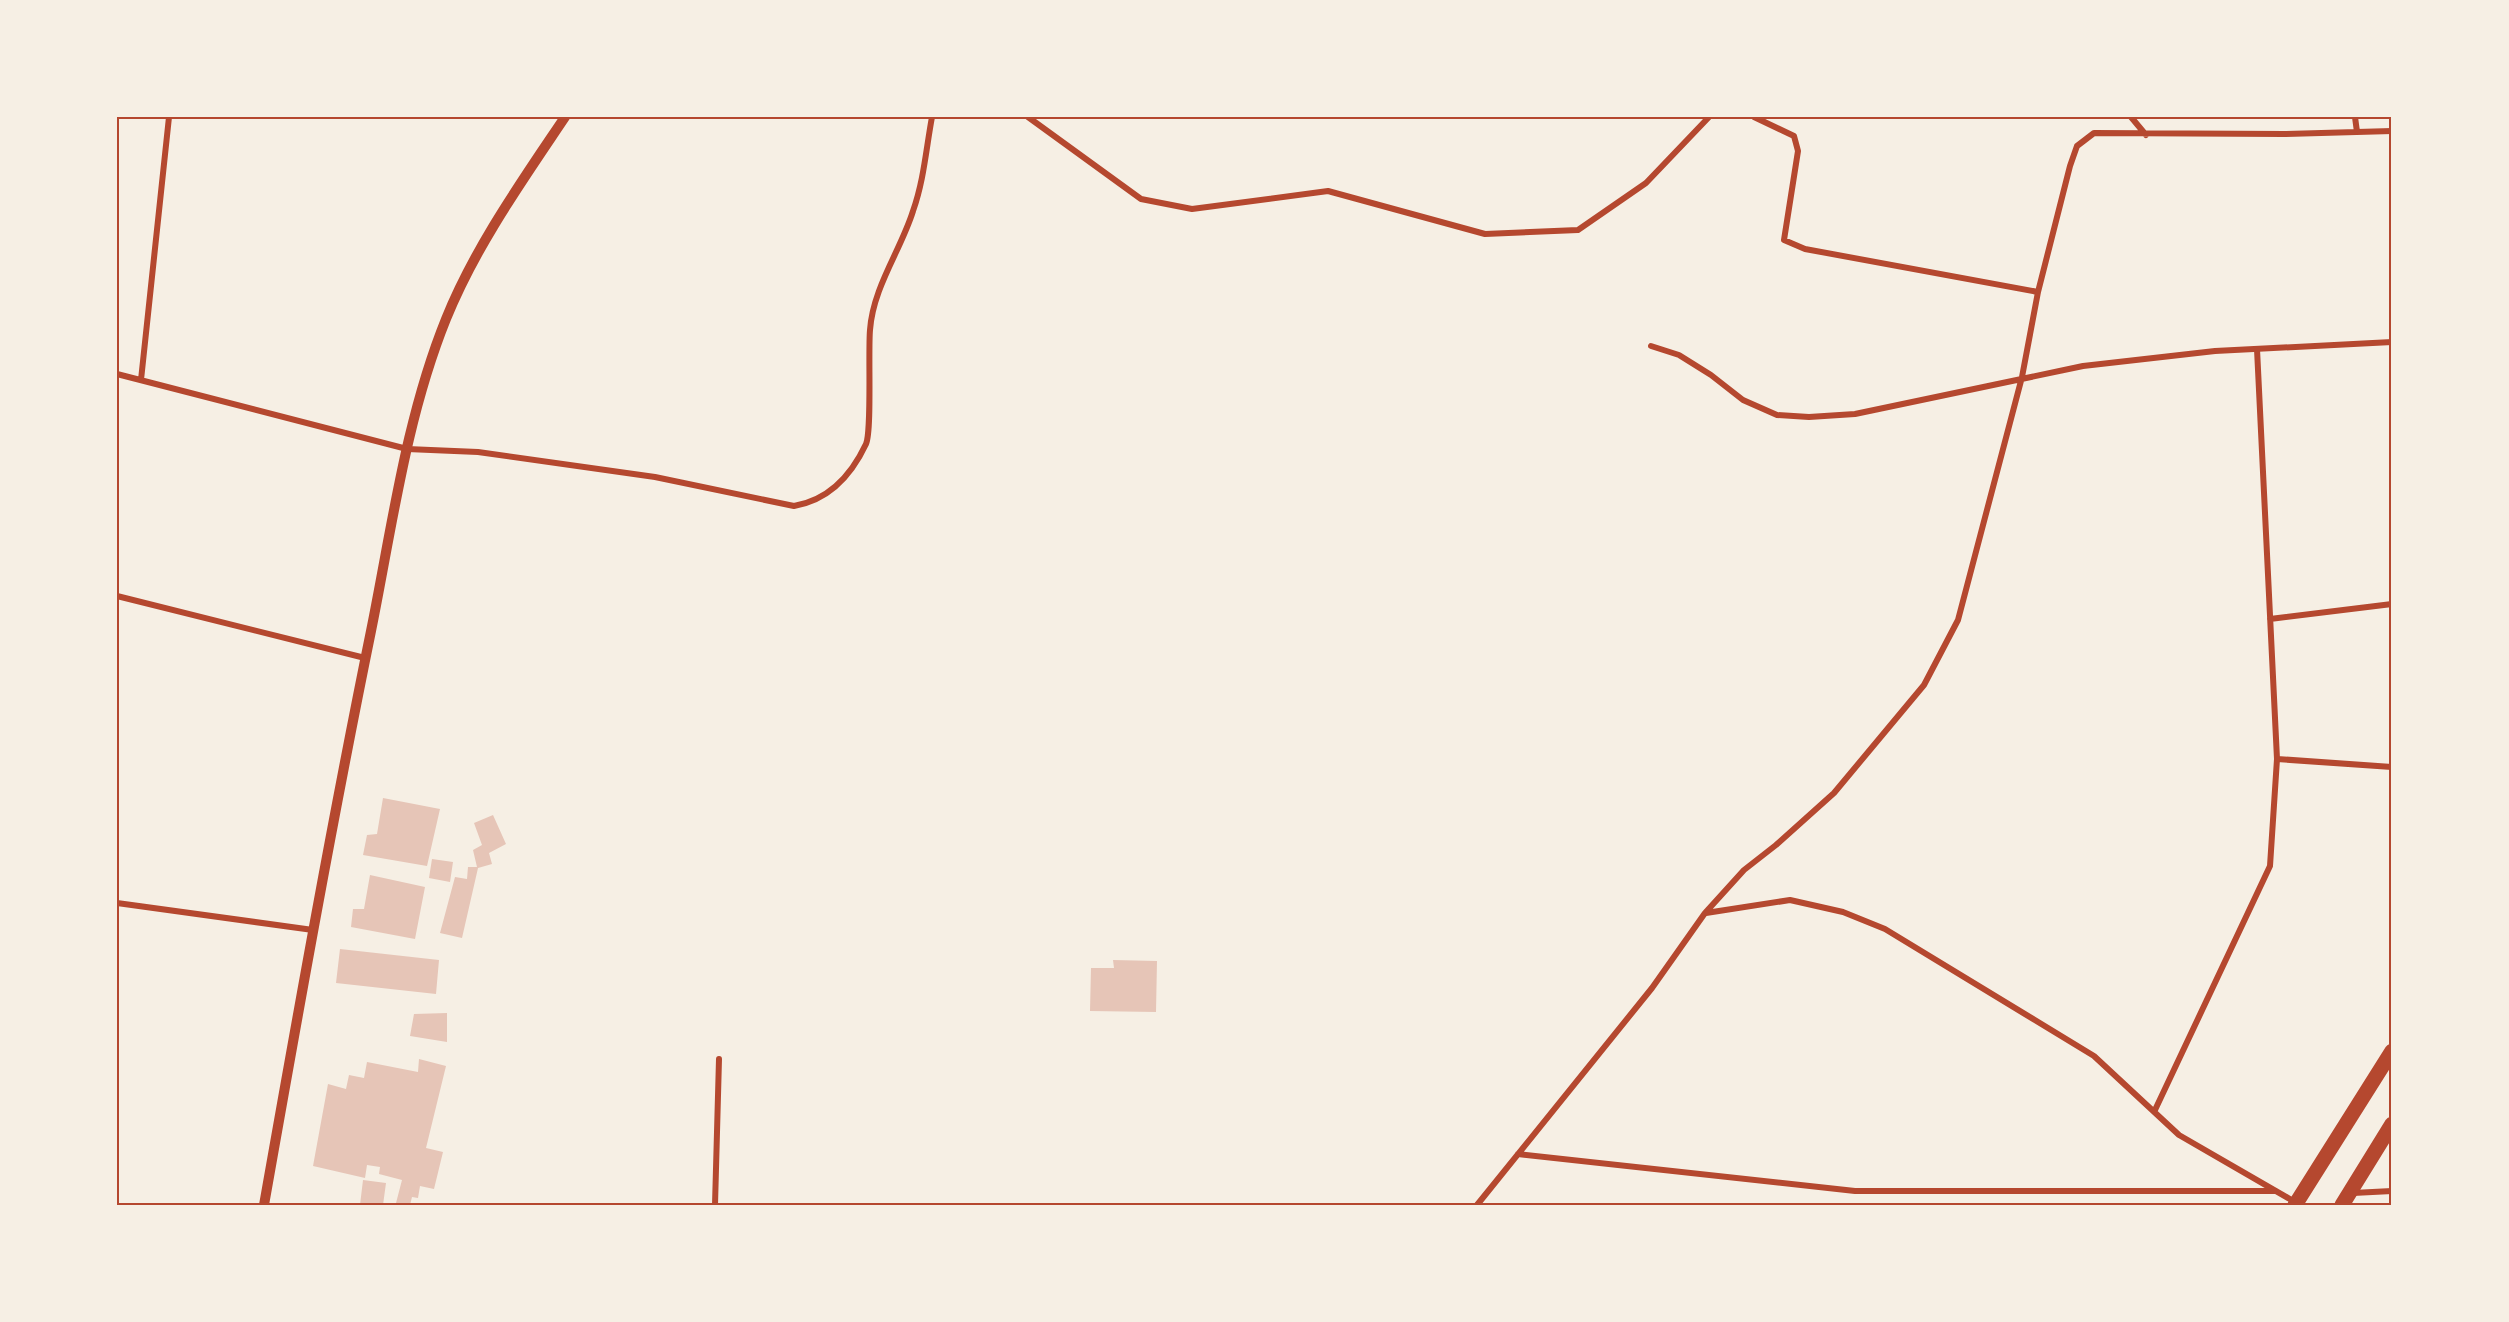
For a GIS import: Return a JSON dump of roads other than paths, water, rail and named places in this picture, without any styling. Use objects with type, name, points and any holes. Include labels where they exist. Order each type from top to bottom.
[{"type":"main road","points":[[2296,1204],[2392,1051]]},
{"type":"main road","points":[[2346,1199],[2392,1124]]},
{"type":"street","points":[[141,380],[169,117]]},
{"type":"street","points":[[264,1205],[313,930],[407,448],[446,320],[471,269],[516,191],[565,117]]},
{"type":"street","points":[[117,374],[407,448],[478,452],[655,477],[794,506],[813,503],[837,488],[857,462],[868,440],[870,327],[882,284],[913,213],[932,117]]},
{"type":"street","points":[[1028,117],[1142,199],[1161,204],[1192,210],[1328,191],[1485,234],[1578,230],[1646,183],[1709,117]]},
{"type":"street","points":[[1754,117],[1794,136],[1796,144],[1797,152],[1784,240],[1805,249],[2038,291]]},
{"type":"street","points":[[2131,117],[2146,135]]},
{"type":"street","points":[[2355,117],[2357,132]]},
{"type":"street","points":[[1477,1205],[1652,988],[1705,913],[1744,870],[1776,845],[1834,793],[1924,685],[1958,620],[2022,377],[2038,291],[2078,146],[2094,133],[2146,135],[2392,131]]},
{"type":"street","points":[[1651,346],[1678,355],[1711,375],[1743,400],[1777,414],[1809,417],[1855,414],[2022,377],[2094,365],[2257,349],[2392,342]]},
{"type":"street","points":[[2155,1110],[2270,866],[2277,759],[2257,349]]},
{"type":"street","points":[[117,596],[365,658]]},
{"type":"street","points":[[2270,619],[2392,604]]},
{"type":"street","points":[[2277,759],[2392,767]]},
{"type":"street","points":[[1705,913],[1790,900],[1842,912],[1885,929],[2094,1056],[2155,1110],[2179,1135],[2296,1204]]},
{"type":"street","points":[[117,903],[313,930]]},
{"type":"street","points":[[715,1205],[719,1059]]},
{"type":"street","points":[[1518,1154],[1855,1191],[2274,1191]]},
{"type":"street","points":[[2346,1199],[2392,1191]]}]
